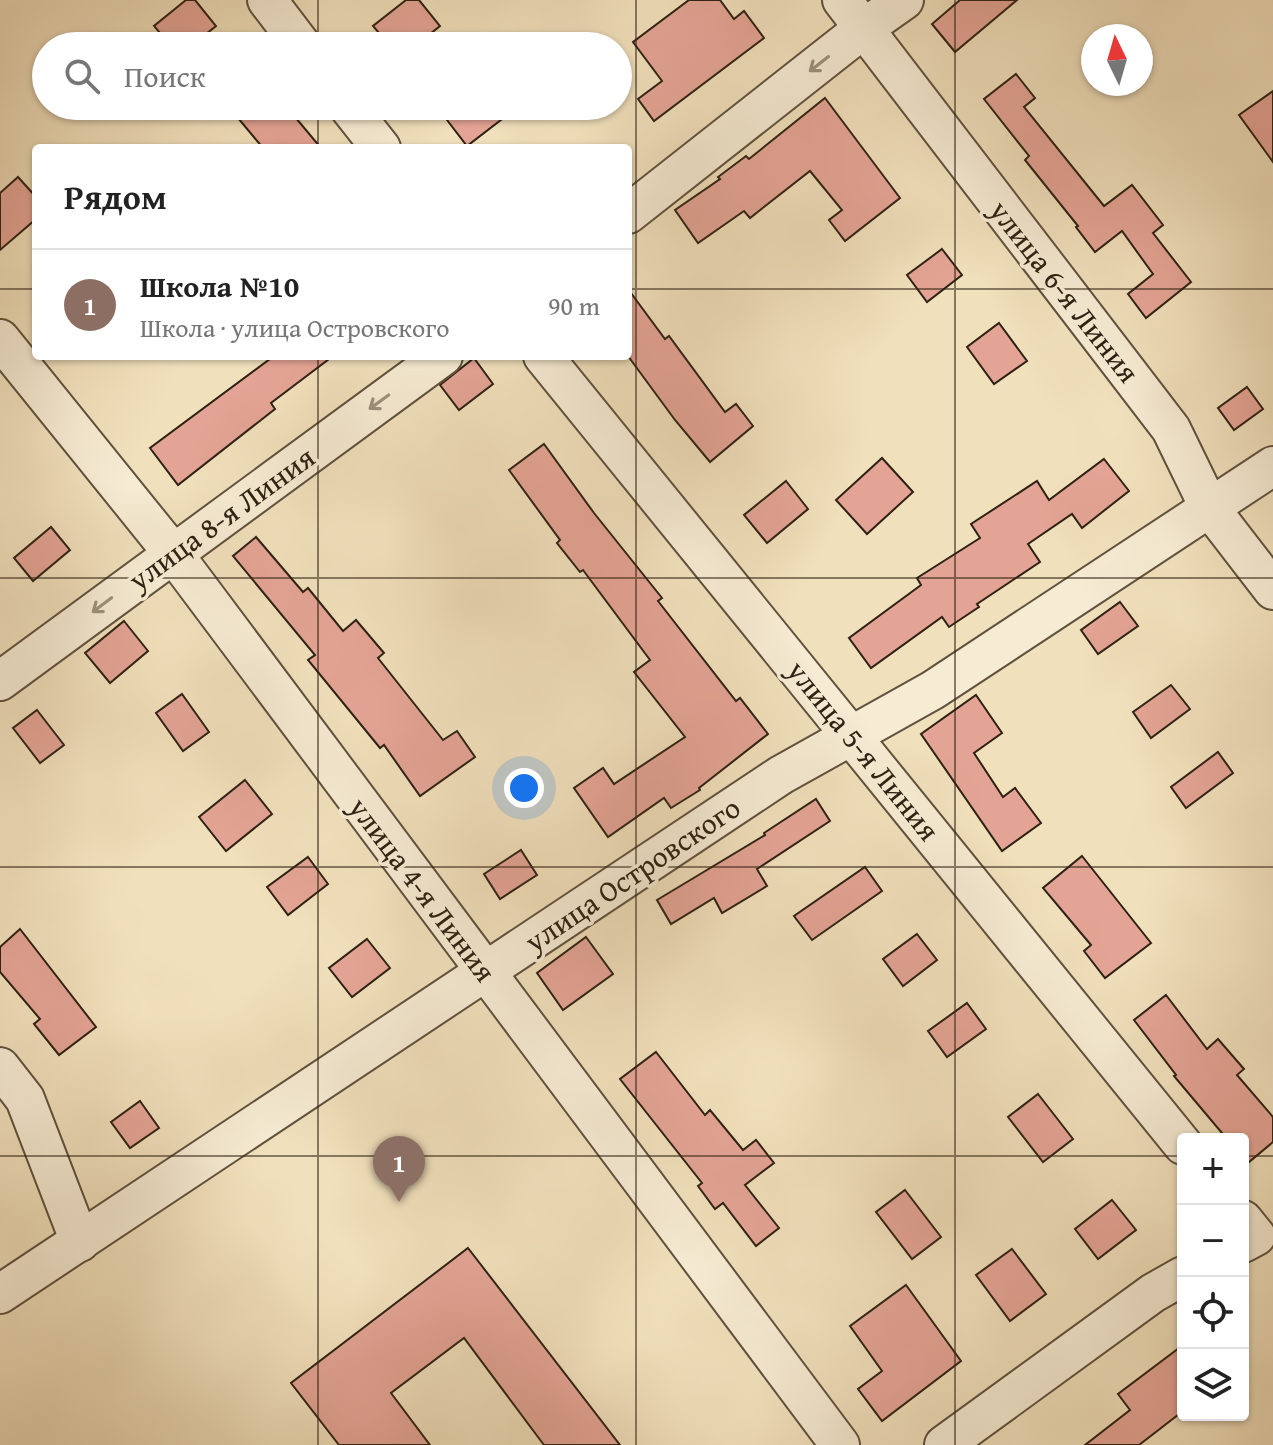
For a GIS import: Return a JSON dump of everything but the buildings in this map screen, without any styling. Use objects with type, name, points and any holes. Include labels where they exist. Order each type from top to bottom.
[{"type":"street","points":[[267,0],[291,32]]},
{"type":"street","points":[[632,210],[853,14],[904,0]]},
{"type":"street","name":"улица 6-я Линия","points":[[853,14],[1171,429],[1209,507],[1273,590]]},
{"type":"street","points":[[359,120],[378,144]]},
{"type":"street","name":"улица 4-я Линия","points":[[0,339],[172,552],[840,1445]]},
{"type":"street","name":"улица 8-я Линия","points":[[0,681],[437,360]]},
{"type":"street","name":"улица 5-я Линия","points":[[546,360],[1177,1138]]},
{"type":"street","name":"улица Островского","points":[[0,1294],[781,775],[933,690],[1273,466]]},
{"type":"street","points":[[0,1067],[25,1099],[80,1242]]},
{"type":"street","points":[[944,1445],[1153,1293],[1181,1277]]},
{"type":"place","name":"Школа №10","points":[[399,1202]]}]
